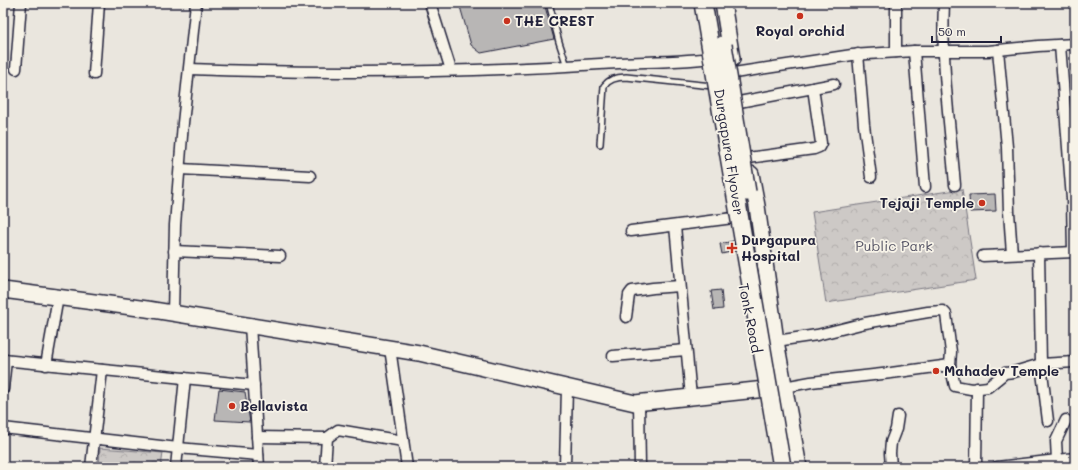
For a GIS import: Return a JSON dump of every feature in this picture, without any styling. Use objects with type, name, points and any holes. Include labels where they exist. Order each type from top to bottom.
[{"type":"main road","name":"Durgapura Flyover","points":[[703,3],[782,467]]},
{"type":"main road","name":"Durgapura Flyover","points":[[715,3],[736,122],[762,295],[792,467]]},
{"type":"street","points":[[16,69],[21,3]]},
{"type":"street","points":[[94,74],[99,3]]},
{"type":"street","points":[[173,313],[175,225],[196,3]]},
{"type":"street","points":[[430,3],[451,70]]},
{"type":"street","name":"Tonk Road","points":[[694,3],[712,86],[748,312],[764,388],[777,467]]},
{"type":"street","name":"Tonk Road","points":[[723,3],[757,206],[776,341],[798,467]]},
{"type":"street","points":[[896,3],[896,52]]},
{"type":"street","points":[[944,3],[946,94],[955,185]]},
{"type":"street","points":[[734,73],[858,54],[914,51],[998,50],[1075,44]]},
{"type":"street","points":[[984,256],[1074,252],[1073,189],[1060,45]]},
{"type":"street","points":[[998,50],[1007,147],[1012,254]]},
{"type":"street","points":[[914,51],[925,187]]},
{"type":"street","points":[[858,54],[864,125],[871,177]]},
{"type":"street","points":[[190,69],[280,72],[451,70],[707,59],[732,55]]},
{"type":"street","points":[[739,102],[834,84]]},
{"type":"street","points":[[748,158],[814,149],[819,147],[821,142],[813,88]]},
{"type":"street","points":[[180,169],[310,176]]},
{"type":"street","points":[[631,231],[733,218]]},
{"type":"street","points":[[675,226],[686,350],[692,397]]},
{"type":"street","points":[[174,251],[280,256]]},
{"type":"street","points":[[1040,253],[1041,364],[1048,421]]},
{"type":"street","points":[[626,317],[629,296],[632,292],[653,288],[680,286]]},
{"type":"street","points":[[3,290],[173,313],[419,353],[635,403],[784,387],[811,382],[950,365]]},
{"type":"street","points":[[46,365],[58,297]]},
{"type":"street","points":[[776,341],[817,335],[865,323],[928,312],[943,311],[946,314],[951,352],[950,365],[954,386],[971,389],[988,387],[1005,373],[1014,372],[1041,364],[1075,362]]},
{"type":"street","points":[[250,325],[259,467]]},
{"type":"street","points":[[390,348],[407,467]]},
{"type":"street","points":[[613,356],[686,350]]},
{"type":"street","points":[[3,389],[4,360],[254,385]]},
{"type":"street","points":[[91,467],[102,370]]},
{"type":"street","points":[[176,467],[185,378]]},
{"type":"street","points":[[565,467],[567,388]]},
{"type":"street","points":[[976,467],[977,388]]},
{"type":"street","points":[[639,402],[640,467]]},
{"type":"street","points":[[891,467],[891,442],[896,430],[898,416]]},
{"type":"street","points":[[1058,460],[1056,441],[1066,420]]},
{"type":"street","points":[[3,428],[93,439],[258,455]]},
{"type":"street","points":[[257,437],[327,438],[338,430],[404,441]]},
{"type":"street","points":[[325,467],[327,438]]},
{"type":"street","points":[[997,467],[1075,458]]},
{"type":"lane","points":[[549,3],[567,66]]},
{"type":"lane","points":[[600,144],[604,86],[612,79],[621,77],[712,86]]},
{"type":"green space","name":"Public Park","points":[[962,189],[976,280],[826,303],[812,212]]},
{"type":"green space","points":[[100,448],[163,453],[161,467],[99,467]]},
{"type":"building","name":"THE CREST","points":[[459,3],[544,3],[554,39],[481,53],[471,45]]},
{"type":"building","name":"Tejaji Temple","points":[[995,194],[996,211],[970,212],[969,195]]},
{"type":"building","points":[[733,241],[735,251],[722,254],[720,244]]},
{"type":"building","points":[[721,290],[723,309],[714,310],[711,291]]},
{"type":"building","name":"Bellavista","points":[[219,389],[245,392],[250,422],[215,420]]},
{"type":"place","name":"Royal orchid","points":[[800,16]]},
{"type":"place","name":"THE CREST","points":[[507,21]]},
{"type":"place","name":"Tejaji Temple","points":[[982,203]]},
{"type":"place","name":"Durgapura Hospital","points":[[732,248]]},
{"type":"place","name":"Mahadev Temple","points":[[936,371]]},
{"type":"place","name":"Bellavista","points":[[232,406]]}]
